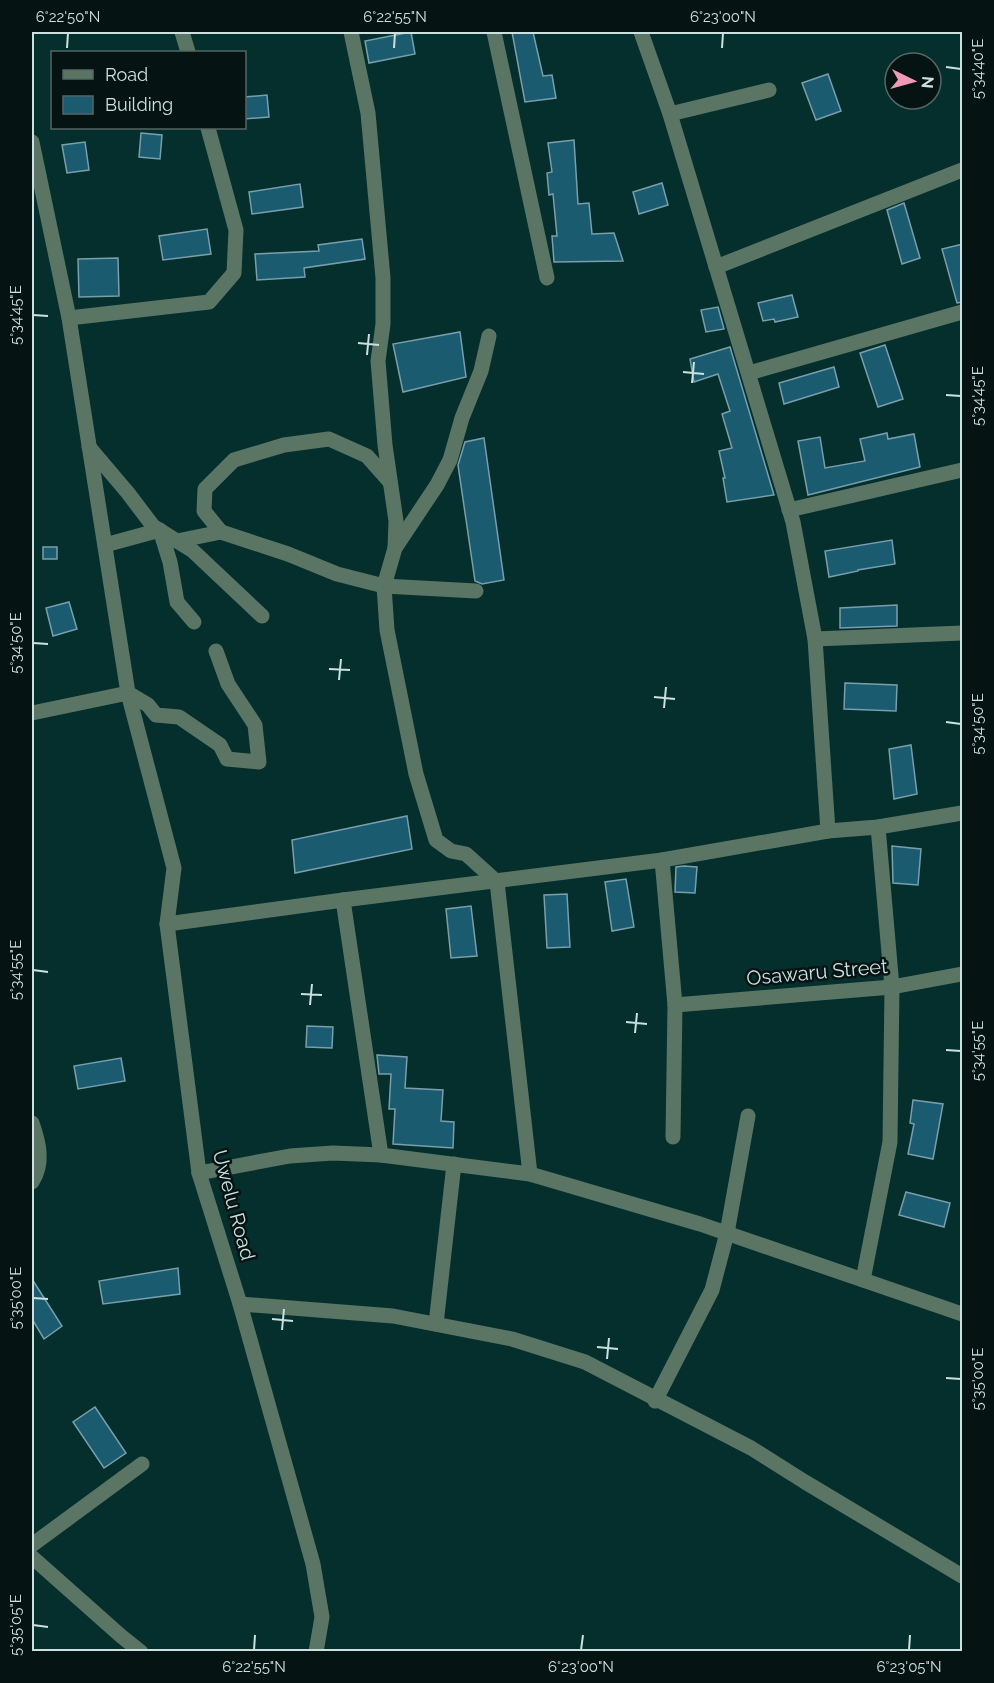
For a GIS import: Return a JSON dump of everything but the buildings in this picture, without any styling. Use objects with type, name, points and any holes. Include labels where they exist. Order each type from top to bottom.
[{"type":"street","points":[[182,32],[188,51]]},
{"type":"street","points":[[351,32],[368,113],[383,278],[378,361],[385,445],[396,521],[395,548],[384,586],[387,630],[416,774],[436,840],[451,851],[466,854],[497,882],[530,1174]]},
{"type":"street","points":[[494,32],[547,278]]},
{"type":"street","points":[[641,32],[670,114],[789,510],[814,639],[828,831]]},
{"type":"street","points":[[670,114],[769,90]]},
{"type":"street","points":[[69,318],[209,302],[234,273],[236,230],[208,129]]},
{"type":"street","name":"Uwelu Road","points":[[32,142],[34,171],[69,318],[128,693],[174,868],[167,924],[199,1173],[240,1304],[313,1564],[322,1617],[315,1652]]},
{"type":"street","points":[[716,267],[963,170]]},
{"type":"street","points":[[749,373],[963,312]]},
{"type":"street","points":[[395,548],[437,485],[450,460],[462,418],[481,372],[489,336]]},
{"type":"street","points":[[221,532],[204,511],[205,489],[234,460],[284,445],[329,439],[367,456],[390,482]]},
{"type":"street","points":[[89,447],[153,526],[193,551],[262,616]]},
{"type":"street","points":[[789,510],[963,470]]},
{"type":"street","points":[[105,545],[160,530]]},
{"type":"street","points":[[160,530],[170,562],[177,602],[194,622]]},
{"type":"street","points":[[177,541],[221,532],[288,554],[337,574],[384,586],[476,591]]},
{"type":"street","points":[[814,639],[963,633]]},
{"type":"street","points":[[32,713],[128,693],[148,705],[156,715],[179,717],[220,745],[227,759],[259,762],[255,725],[228,684],[216,651]]},
{"type":"street","points":[[167,924],[662,860],[828,831],[878,827],[963,813]]},
{"type":"street","points":[[863,1280],[890,1142],[892,987],[878,827]]},
{"type":"street","points":[[662,860],[675,1005],[673,1137]]},
{"type":"street","points":[[343,900],[381,1155]]},
{"type":"street","name":"Osawaru Street","points":[[675,1005],[892,987],[963,974]]},
{"type":"street","points":[[656,1401],[712,1290],[727,1233],[748,1116]]},
{"type":"street","points":[[32,1123],[38,1141],[40,1158],[36,1176],[32,1182]]},
{"type":"street","points":[[199,1173],[290,1156],[333,1154],[381,1155],[530,1174],[727,1233],[963,1314]]},
{"type":"street","points":[[436,1324],[454,1164]]},
{"type":"street","points":[[240,1304],[393,1316],[512,1339],[585,1362],[656,1401],[751,1448],[963,1576]]},
{"type":"street","points":[[32,1545],[142,1464]]},
{"type":"street","points":[[32,1557],[141,1652]]}]
